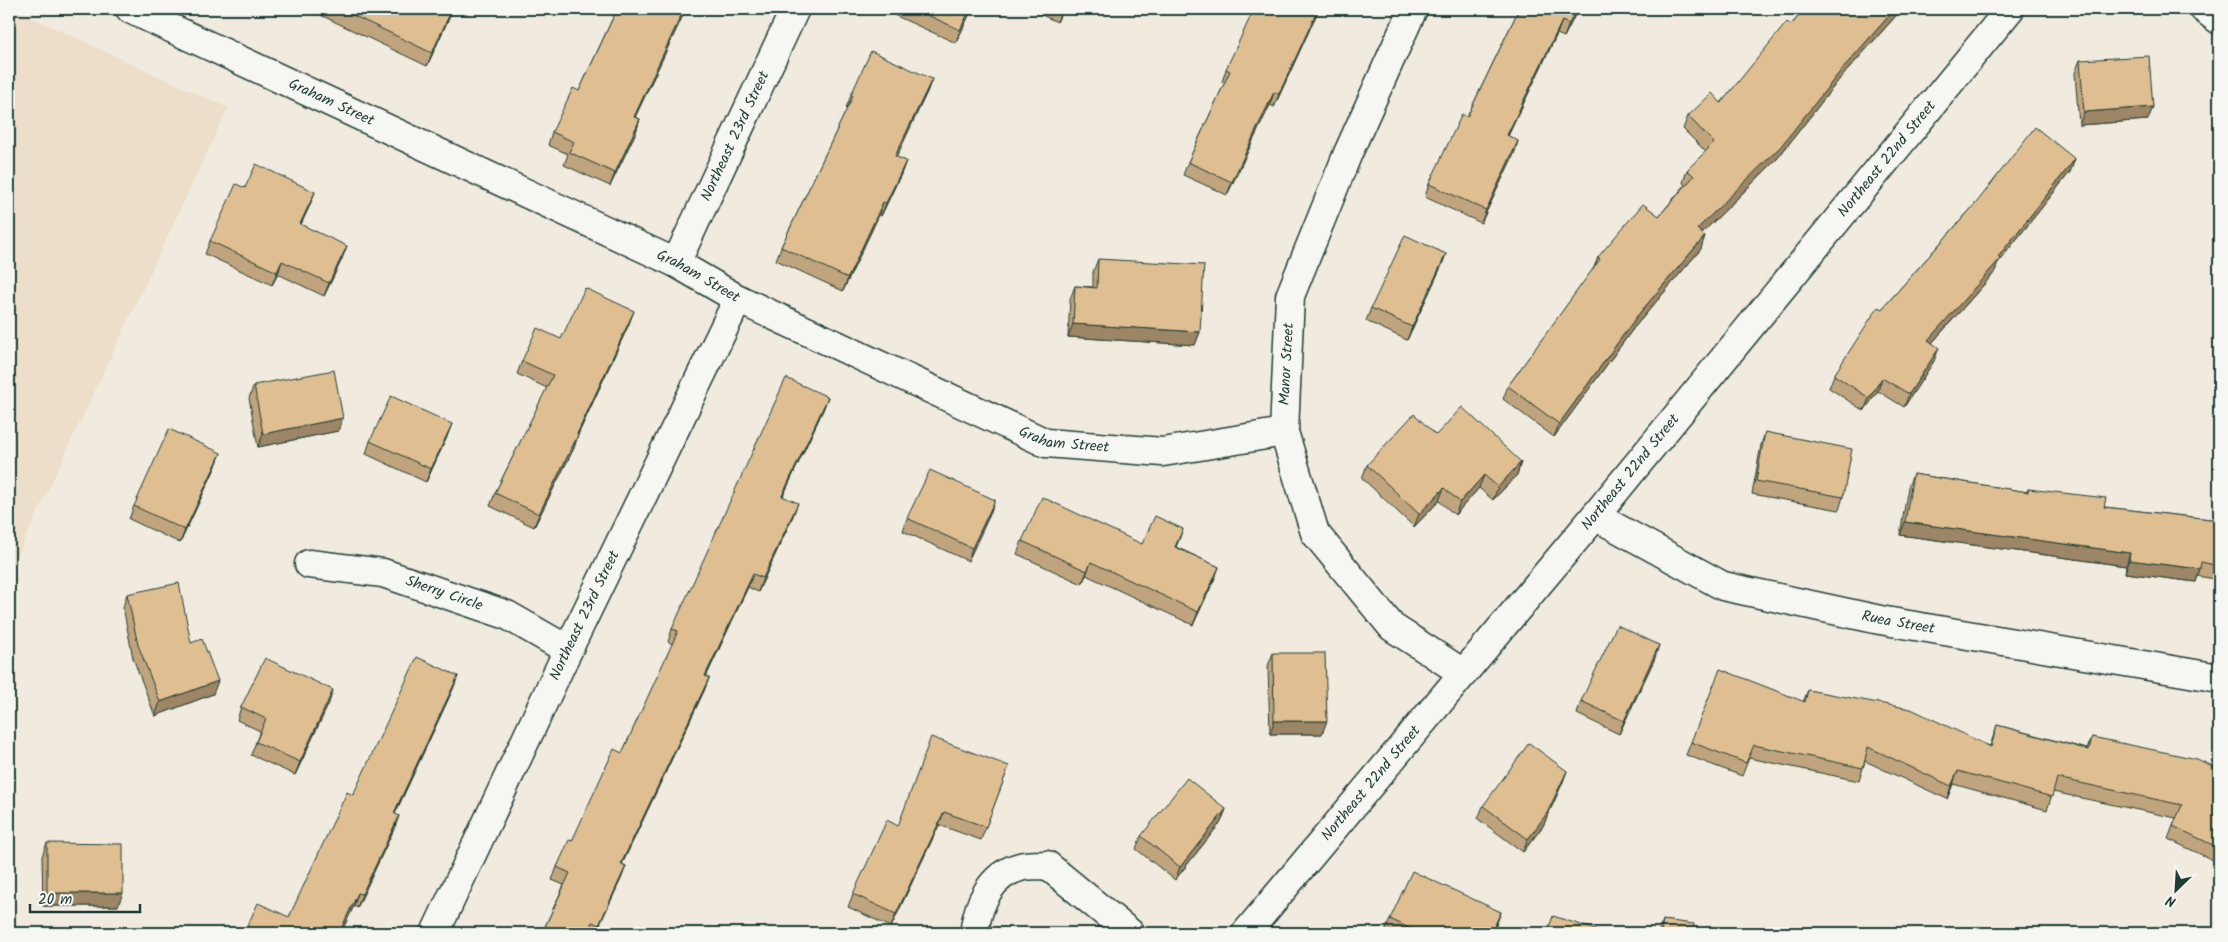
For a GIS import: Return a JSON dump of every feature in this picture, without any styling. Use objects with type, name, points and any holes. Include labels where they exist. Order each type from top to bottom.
[{"type":"street","name":"Graham Street","points":[[130,9],[676,264],[738,300],[1046,443],[1162,452],[1284,432]]},
{"type":"street","name":"Northeast 23rd Street","points":[[676,264],[795,9]]},
{"type":"street","name":"Manor Street","points":[[1413,9],[1348,153],[1290,296],[1284,432],[1315,533],[1392,628],[1463,673]]},
{"type":"street","name":"Northeast 22nd Street","points":[[1246,933],[1595,516],[2010,9]]},
{"type":"street","points":[[2204,9],[2219,20]]},
{"type":"street","name":"Northeast 23rd Street","points":[[435,933],[568,650],[738,300]]},
{"type":"street","name":"Ruea Street","points":[[1595,516],[1723,586],[1880,620],[2219,678]]},
{"type":"street","name":"Sherry Circle","points":[[309,564],[383,574],[507,615],[568,650]]},
{"type":"street","points":[[974,933],[977,912],[997,877],[1021,866],[1048,865],[1130,933]]},
{"type":"shaded area","points":[[9,9],[13,9],[228,108],[9,573]]},
{"type":"building","points":[[340,9],[452,9],[432,53]]},
{"type":"building","points":[[617,9],[684,9],[634,117],[640,119],[615,173],[569,152],[574,142],[552,132],[573,88],[579,91]]},
{"type":"building","points":[[915,9],[970,9],[960,30]]},
{"type":"building","points":[[1254,9],[1318,9],[1279,94],[1274,92],[1232,182],[1188,162],[1230,71],[1226,69]]},
{"type":"building","points":[[1519,9],[1576,9],[1569,24],[1562,21],[1507,135],[1518,141],[1486,210],[1429,184],[1462,114],[1467,117]]},
{"type":"building","points":[[1805,9],[1895,9],[1843,68],[1781,146],[1697,229],[1705,236],[1637,316],[1559,424],[1508,386],[1600,259],[1598,257],[1643,204],[1659,216],[1694,176],[1687,170],[1714,143],[1688,116],[1712,93],[1721,103],[1787,22],[1791,25]]},
{"type":"building","points":[[871,51],[932,79],[895,156],[906,161],[886,203],[883,202],[848,278],[781,247],[853,96],[851,95]]},
{"type":"building","points":[[2149,56],[2153,107],[2084,112],[2080,60]]},
{"type":"building","points":[[2035,127],[2075,159],[1998,257],[2000,259],[1928,340],[1939,348],[1909,394],[1882,378],[1869,398],[1834,375],[1878,307],[1882,309],[1977,202]]},
{"type":"building","points":[[256,164],[315,192],[300,224],[347,246],[329,283],[282,261],[277,272],[210,241],[236,184],[245,188]]},
{"type":"building","points":[[1405,235],[1446,254],[1412,327],[1371,308]]},
{"type":"building","points":[[1098,259],[1204,265],[1200,332],[1073,324],[1075,286],[1097,288]]},
{"type":"building","points":[[585,288],[634,311],[578,435],[539,514],[495,493],[553,375],[522,361],[537,328],[561,339]]},
{"type":"building","points":[[334,370],[343,418],[263,434],[254,385]]},
{"type":"building","points":[[786,378],[828,397],[782,496],[798,503],[763,578],[753,574],[705,676],[709,678],[621,864],[626,866],[599,925],[592,922],[587,933],[542,933],[570,873],[557,867],[569,840],[572,841],[614,749],[622,753],[678,631],[672,629]]},
{"type":"building","points":[[391,396],[452,424],[431,469],[370,441]]},
{"type":"building","points":[[1462,407],[1521,462],[1498,487],[1484,475],[1460,502],[1444,488],[1419,514],[1367,465],[1414,414],[1436,435]]},
{"type":"building","points":[[169,429],[221,453],[185,530],[134,506]]},
{"type":"building","points":[[1765,432],[1852,449],[1843,497],[1756,481]]},
{"type":"building","points":[[930,470],[995,500],[972,548],[907,518]]},
{"type":"building","points":[[1913,474],[2028,492],[2028,489],[2106,498],[2104,507],[2219,520],[2219,566],[2201,562],[2200,569],[2129,560],[2130,553],[1905,522]]},
{"type":"building","points":[[1042,497],[1142,544],[1155,516],[1183,529],[1175,547],[1219,567],[1198,612],[1091,562],[1087,571],[1022,541]]},
{"type":"building","points":[[179,583],[191,643],[202,639],[218,681],[160,702],[138,645],[127,594]]},
{"type":"building","points":[[1617,625],[1659,645],[1624,721],[1581,701]]},
{"type":"building","points":[[1273,653],[1325,653],[1327,721],[1274,721]]},
{"type":"building","points":[[417,657],[458,676],[394,813],[399,816],[362,894],[358,893],[339,933],[244,933],[258,903],[289,917],[347,792],[353,795]]},
{"type":"building","points":[[265,658],[333,690],[300,762],[256,742],[266,719],[241,707]]},
{"type":"building","points":[[1720,669],[1805,702],[1808,690],[1911,709],[1991,747],[1997,725],[2089,750],[2092,737],[2197,759],[2219,769],[2219,843],[2217,847],[2173,826],[2182,805],[2057,778],[2052,797],[1958,771],[1951,786],[1868,747],[1863,768],[1754,745],[1746,763],[1691,742]]},
{"type":"building","points":[[931,737],[1009,766],[986,827],[944,812],[896,914],[853,894],[887,820],[898,826]]},
{"type":"building","points":[[1529,743],[1567,771],[1547,813],[1528,839],[1483,806]]},
{"type":"building","points":[[1187,778],[1226,809],[1180,867],[1141,836]]},
{"type":"building","points":[[47,843],[123,844],[123,893],[47,893]]},
{"type":"building","points":[[1412,871],[1501,912],[1491,933],[1420,933],[1390,919]]},
{"type":"building","points":[[1553,916],[1606,933],[1547,933]]},
{"type":"building","points":[[1663,920],[1694,924],[1693,933],[1661,933]]}]
